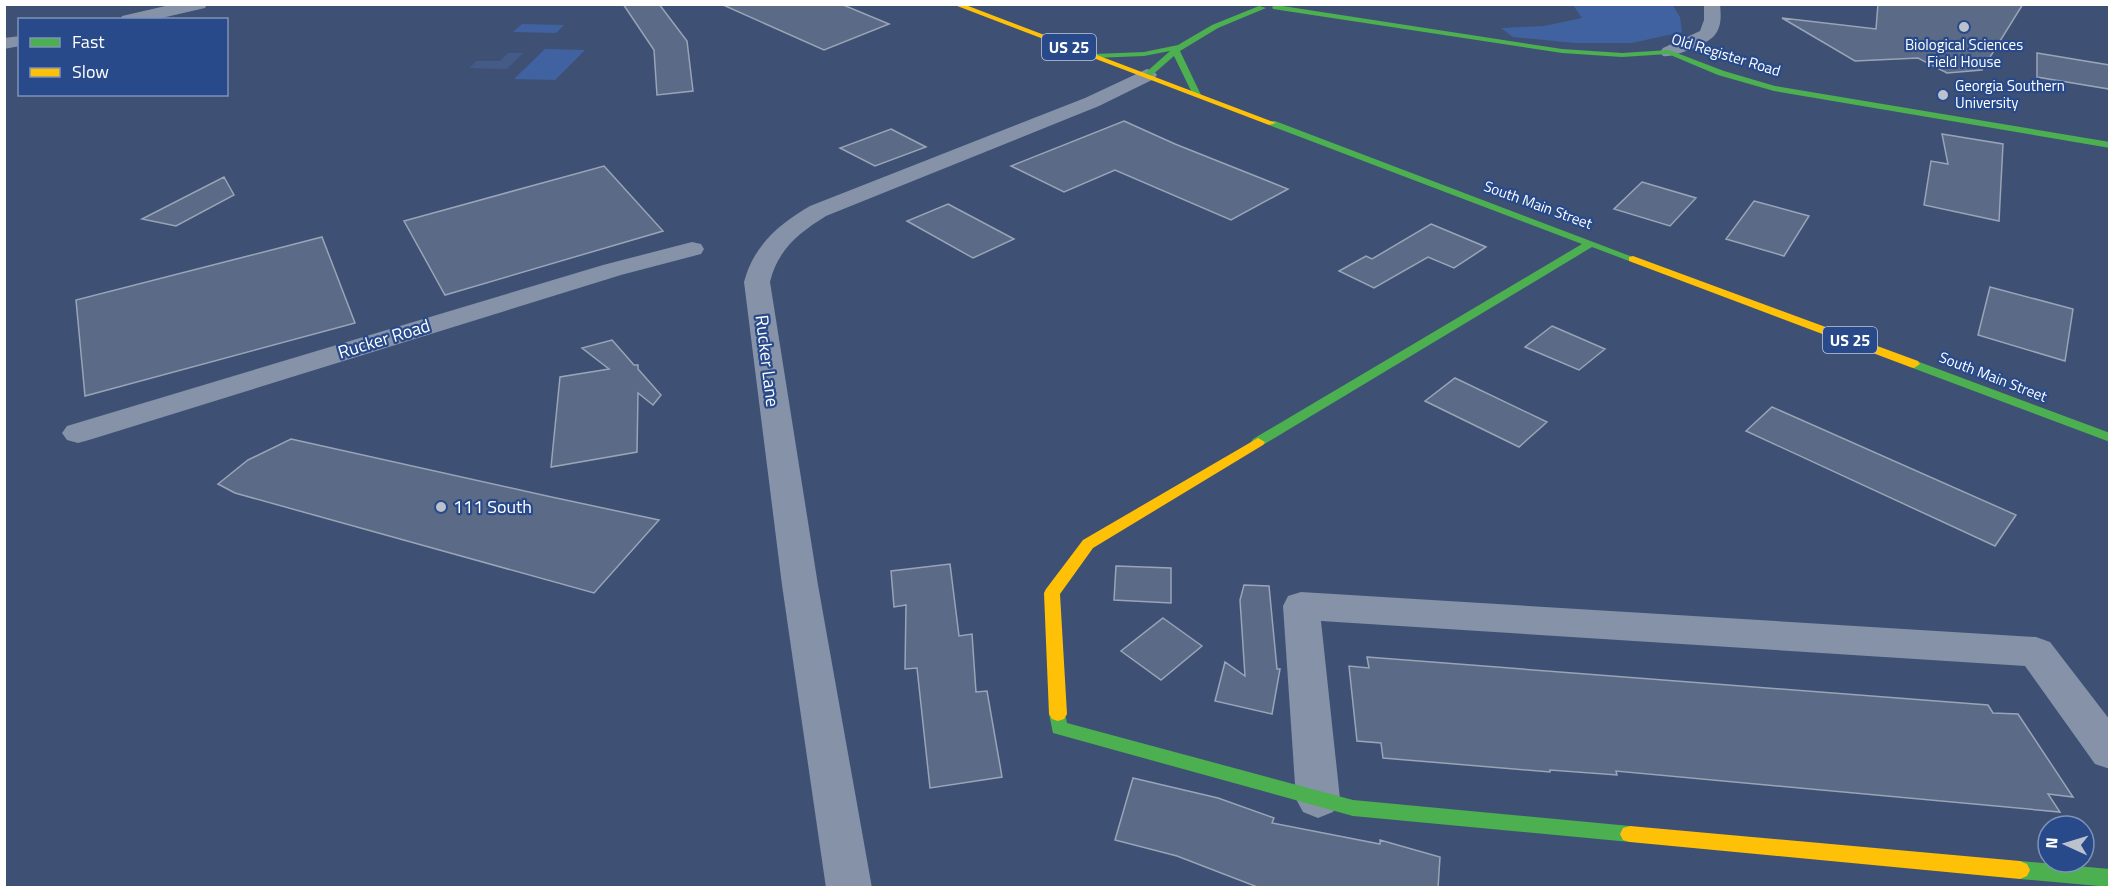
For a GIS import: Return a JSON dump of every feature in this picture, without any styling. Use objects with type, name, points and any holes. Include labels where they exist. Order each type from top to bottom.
[{"type":"street","points":[[137,18],[200,4]]},
{"type":"street","name":"South Main Street","points":[[955,4],[2109,438]]},
{"type":"street","name":"Old Register Road","points":[[1219,23],[1234,4]]},
{"type":"street","name":"Old Register Road","points":[[1243,4],[1275,6],[1573,52],[1622,55],[1669,52],[1721,73],[1774,88],[2109,145]]},
{"type":"street","name":"Old Register Road","points":[[1311,4],[1403,25]]},
{"type":"street","points":[[1669,52],[1707,34],[1713,20],[1712,4]]},
{"type":"street","name":"Old Register Road","points":[[1147,75],[1179,48],[1219,23],[1275,6]]},
{"type":"street","points":[[1179,48],[1197,95]]},
{"type":"street","name":"Old Register Road","points":[[1094,56],[1144,54],[1179,48]]},
{"type":"street","name":"Rucker Lane","points":[[849,888],[819,716],[780,457],[757,282],[759,269],[772,243],[791,227],[818,210],[1092,102],[1147,75]]},
{"type":"street","points":[[1591,243],[1088,544],[1052,593],[1059,728],[1353,808],[2109,878]]},
{"type":"street","name":"Rucker Road","points":[[78,433],[612,270],[692,249]]},
{"type":"street","points":[[1318,798],[1302,606],[2036,652],[2109,753]]},
{"type":"shaded area","points":[[1672,4],[1680,17],[1682,32],[1632,43],[1575,43],[1513,37],[1501,28],[1544,26],[1582,18],[1573,5]]},
{"type":"shaded area","points":[[522,24],[564,25],[556,33],[513,32]]},
{"type":"shaded area","points":[[545,49],[585,50],[555,80],[514,79]]},
{"type":"shaded area","points":[[508,53],[523,53],[507,69],[469,68],[477,61],[500,61]]},
{"type":"building","points":[[623,4],[659,4],[687,41],[693,91],[657,95],[654,50]]},
{"type":"building","points":[[721,4],[841,4],[889,24],[824,50]]},
{"type":"building","points":[[1878,4],[2023,4],[1982,70],[1947,73],[1918,58],[1855,61],[1782,18],[1876,29]]},
{"type":"building","points":[[2037,53],[2109,65],[2109,89],[2037,77]]},
{"type":"building","points":[[1124,121],[1288,189],[1231,220],[1115,170],[1064,192],[1011,166]]},
{"type":"building","points":[[891,129],[926,147],[875,166],[840,148]]},
{"type":"building","points":[[1942,134],[2003,144],[1999,221],[1924,205],[1931,161],[1948,164]]},
{"type":"building","points":[[604,166],[663,231],[445,295],[404,221]]},
{"type":"building","points":[[224,177],[234,195],[176,226],[142,219]]},
{"type":"building","points":[[1642,182],[1696,198],[1670,226],[1614,209]]},
{"type":"building","points":[[1754,201],[1809,216],[1784,256],[1726,239]]},
{"type":"building","points":[[948,204],[1014,239],[973,258],[907,221]]},
{"type":"building","points":[[1431,224],[1486,247],[1454,268],[1428,257],[1374,288],[1339,271],[1366,256],[1372,259]]},
{"type":"building","points":[[322,237],[355,323],[85,396],[76,300]]},
{"type":"building","points":[[1990,287],[2073,309],[2065,361],[1978,335]]},
{"type":"building","points":[[1552,326],[1605,349],[1579,370],[1525,347]]},
{"type":"building","points":[[612,340],[634,365],[638,365],[638,369],[661,395],[653,405],[638,393],[637,452],[551,467],[560,377],[609,369],[582,348]]},
{"type":"building","points":[[1455,378],[1547,422],[1519,447],[1425,401]]},
{"type":"building","points":[[1772,407],[2016,515],[1995,546],[1746,431]]},
{"type":"building","name":"111 South","points":[[291,439],[659,520],[594,593],[235,493],[218,484],[248,460]]},
{"type":"building","points":[[950,564],[959,636],[972,634],[976,692],[987,691],[1002,777],[930,788],[917,668],[905,669],[906,605],[894,607],[891,571]]},
{"type":"building","points":[[1116,566],[1171,568],[1171,603],[1114,600]]},
{"type":"building","points":[[1244,585],[1269,586],[1277,669],[1280,669],[1272,714],[1215,701],[1225,662],[1245,676],[1240,600]]},
{"type":"building","points":[[1163,618],[1202,646],[1161,680],[1121,651]]},
{"type":"building","points":[[1367,657],[1988,705],[1993,713],[2018,714],[2073,797],[2048,794],[2060,812],[1616,771],[1617,775],[1550,770],[1550,772],[1383,758],[1381,743],[1357,741],[1349,666],[1369,668]]},
{"type":"building","points":[[1133,778],[1218,798],[1274,818],[1272,823],[1380,844],[1380,840],[1440,857],[1438,888],[1260,888],[1177,856],[1115,840]]},
{"type":"traffic: fast","points":[[1276,7],[1562,51],[1622,55],[1669,52],[1721,73],[1774,88],[2110,145]]},
{"type":"traffic: fast","points":[[1147,75],[1173,52],[1200,34],[1230,19],[1262,8]]},
{"type":"traffic: fast","points":[[1094,56],[1144,54],[1178,47]]},
{"type":"traffic: fast","points":[[1175,50],[1197,95]]},
{"type":"traffic: fast","points":[[1272,123],[1633,259]]},
{"type":"traffic: fast","points":[[1258,442],[1591,243]]},
{"type":"traffic: fast","points":[[1914,364],[2110,438]]},
{"type":"traffic: fast","points":[[1058,714],[1059,728],[1353,808],[1630,834]]},
{"type":"traffic: fast","points":[[2020,870],[2110,878]]},
{"type":"traffic: slow","points":[[955,4],[1272,123]]},
{"type":"traffic: slow","points":[[1633,259],[1914,364]]},
{"type":"traffic: slow","points":[[1058,714],[1052,593],[1088,544],[1258,442]]},
{"type":"traffic: slow","points":[[1630,834],[2020,870]]},
{"type":"place","name":"Biological Sciences Field House","points":[[1964,27]]},
{"type":"place","name":"Georgia Southern University","points":[[1943,95]]},
{"type":"place","name":"111 South","points":[[441,507]]}]
